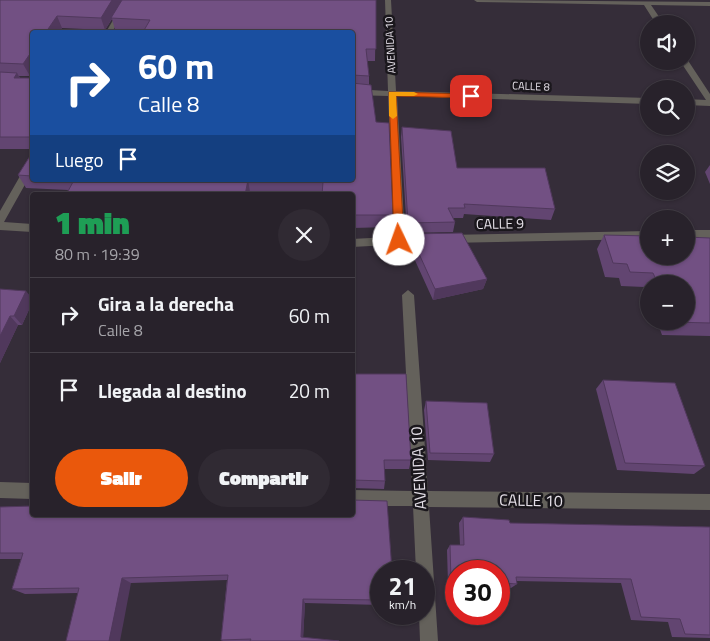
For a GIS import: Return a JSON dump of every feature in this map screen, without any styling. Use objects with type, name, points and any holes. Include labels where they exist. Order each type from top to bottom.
[{"type":"street","points":[[110,30],[128,0]]},
{"type":"street","name":"AVENIDA 10","points":[[388,0],[399,240]]},
{"type":"street","points":[[477,0],[710,4]]},
{"type":"street","points":[[645,2],[654,15]]},
{"type":"street","points":[[690,70],[710,102]]},
{"type":"street","name":"CALLE 8","points":[[355,92],[640,101]]},
{"type":"street","points":[[695,102],[710,102]]},
{"type":"street","points":[[0,220],[30,168]]},
{"type":"street","points":[[0,226],[30,228]]},
{"type":"street","points":[[695,234],[710,234]]},
{"type":"street","name":"CALLE 9","points":[[355,243],[399,240],[640,235]]},
{"type":"street","name":"AVENIDA 10","points":[[408,295],[429,641]]},
{"type":"street","points":[[0,490],[30,491]]},
{"type":"street","name":"CALLE 10","points":[[355,498],[710,502]]},
{"type":"building","points":[[0,0],[112,0],[101,18],[57,16],[47,30],[30,30],[30,54],[23,64],[0,63]]},
{"type":"building","points":[[122,0],[376,0],[376,49],[366,49],[369,76],[355,75],[355,30],[144,30],[150,20],[111,18]]},
{"type":"building","points":[[0,72],[17,73],[14,78],[30,78],[30,137],[0,137]]},
{"type":"building","points":[[355,83],[371,85],[376,122],[389,123],[393,215],[355,215],[355,192],[322,192],[323,182],[355,182]]},
{"type":"building","points":[[402,127],[451,131],[457,168],[545,168],[555,209],[464,204],[465,208],[448,208],[455,222],[408,223]]},
{"type":"building","points":[[30,156],[30,176],[18,175]]},
{"type":"building","points":[[73,182],[248,182],[246,192],[68,192]]},
{"type":"building","points":[[462,233],[487,279],[435,289],[410,234]]},
{"type":"building","points":[[604,235],[640,236],[640,265],[695,265],[695,237],[710,238],[710,323],[695,323],[695,275],[654,275],[653,273],[630,272],[627,264],[613,263]]},
{"type":"building","points":[[0,289],[26,291],[14,316],[10,316],[0,336]]},
{"type":"building","points":[[355,374],[406,374],[411,460],[384,460],[385,481],[355,480]]},
{"type":"building","points":[[603,380],[675,383],[705,466],[625,463]]},
{"type":"building","points":[[426,401],[487,403],[494,454],[430,453]]},
{"type":"building","points":[[355,500],[387,501],[391,560],[370,560],[370,600],[303,599],[301,637],[339,641],[221,640],[228,575],[122,578],[109,641],[66,641],[79,588],[12,589],[23,553],[0,553],[0,507],[30,506],[30,517],[355,517]]},
{"type":"building","points":[[463,517],[509,520],[510,523],[710,527],[710,635],[685,634],[680,619],[641,617],[631,579],[516,577],[517,584],[510,584],[510,560],[450,560],[450,545],[464,545]]},
{"type":"slow traffic","points":[[393,116],[392,94],[414,94]]},
{"type":"route","points":[[399,240],[392,94],[471,96]]}]
